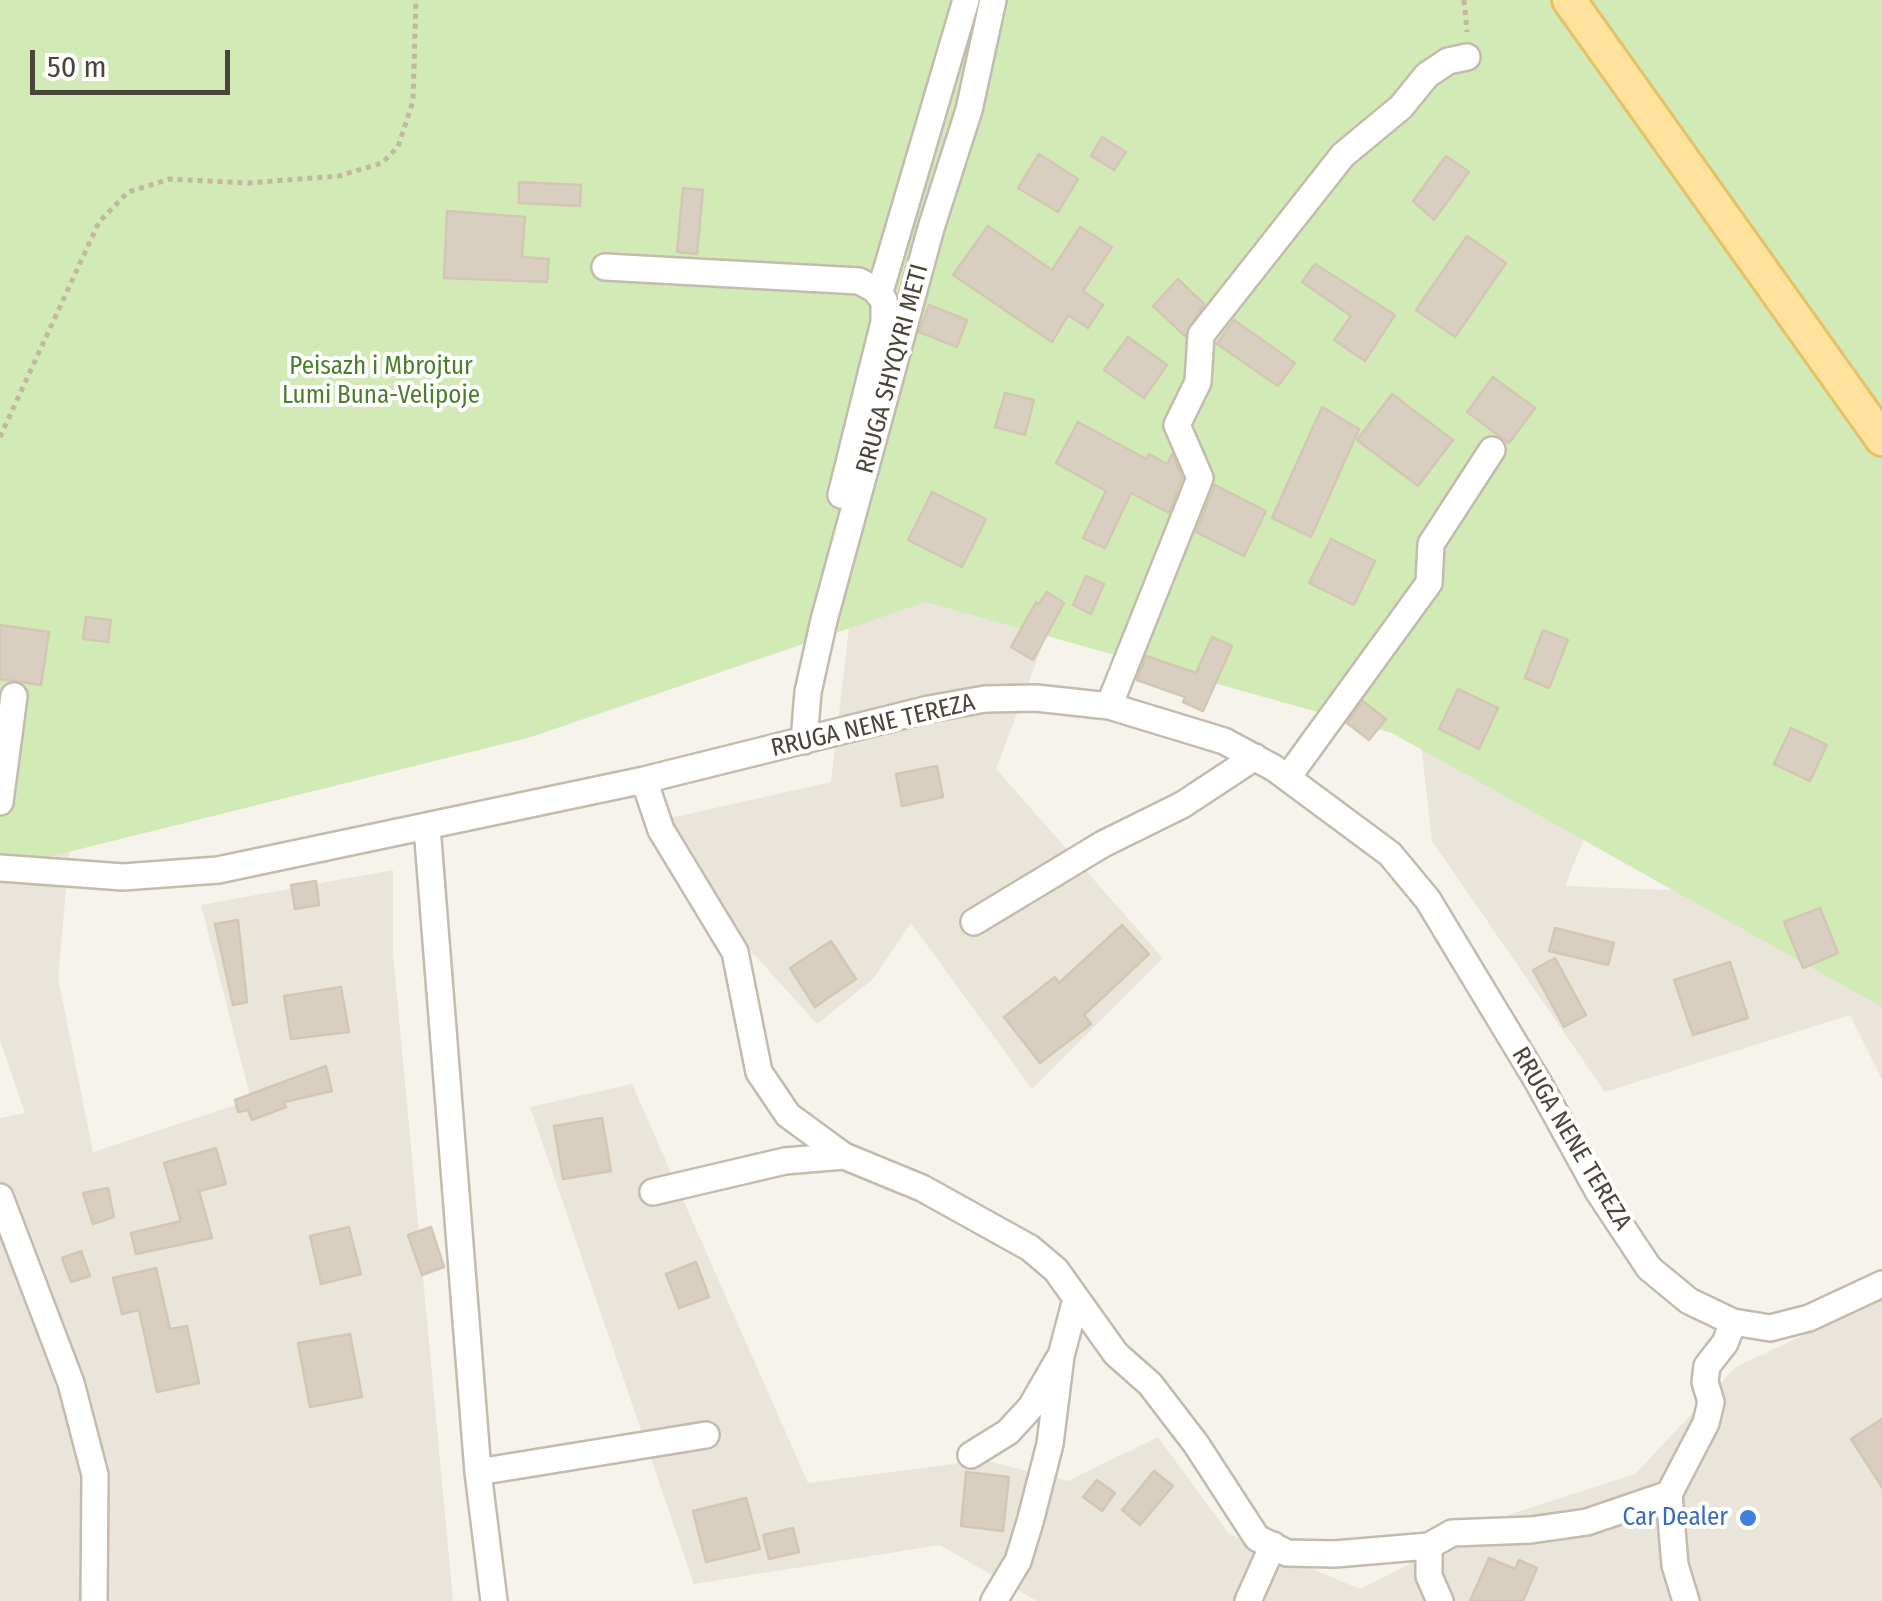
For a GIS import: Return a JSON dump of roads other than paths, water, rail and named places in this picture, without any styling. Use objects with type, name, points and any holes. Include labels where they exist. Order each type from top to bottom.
[{"type":"main road","points":[[1569,0],[1882,439]]},
{"type":"street","points":[[808,692],[798,680],[799,662],[884,322],[879,294],[966,0]]},
{"type":"street","name":"RRUGA SHYQYRI METI","points":[[804,741],[808,692],[824,620],[932,228],[969,110],[993,0]]},
{"type":"street","points":[[1110,706],[1200,478],[1177,425],[1198,382],[1201,335],[1343,155],[1400,106],[1428,75],[1448,60],[1467,57]]},
{"type":"street","points":[[605,267],[859,281],[879,294]]},
{"type":"street","points":[[1288,777],[1429,583],[1431,544],[1492,450]]},
{"type":"street","points":[[0,802],[14,696]]},
{"type":"street","name":"RRUGA NENE TEREZA","points":[[0,868],[123,877],[218,870],[644,780],[928,709],[985,700],[1036,698],[1110,706],[1224,741],[1288,777],[1376,842],[1428,900],[1538,1082],[1598,1191],[1649,1268],[1688,1301],[1732,1322],[1770,1328],[1810,1318],[1882,1284]]},
{"type":"street","points":[[974,922],[1103,844],[1182,805],[1255,757]]},
{"type":"street","points":[[644,780],[661,830],[735,952],[759,1072],[788,1115],[844,1156],[922,1188],[1030,1248],[1056,1270],[1116,1354],[1150,1384],[1196,1444],[1257,1538],[1287,1553],[1334,1554],[1430,1546],[1452,1533],[1530,1530],[1587,1522],[1669,1494]]},
{"type":"street","points":[[426,827],[478,1472],[494,1601]]},
{"type":"street","points":[[653,1192],[785,1161],[844,1156]]},
{"type":"street","points":[[0,1196],[71,1382],[95,1475],[94,1601]]},
{"type":"street","points":[[994,1601],[1018,1561],[1030,1522],[1050,1444],[1061,1356],[1076,1299]]},
{"type":"street","points":[[1686,1601],[1675,1565],[1669,1494],[1706,1423],[1711,1402],[1705,1382],[1707,1366],[1725,1343],[1732,1322]]},
{"type":"street","points":[[971,1455],[1008,1432],[1031,1406],[1061,1356]]},
{"type":"street","points":[[478,1472],[706,1435]]},
{"type":"street","points":[[1248,1601],[1272,1545]]},
{"type":"street","points":[[1430,1546],[1430,1576],[1440,1601]]},
{"type":"place","name":"Car Dealer","points":[[1748,1518]]},
{"type":"park label","name":"Peisazh i Mbrojtur Lumi Buna-Velipoje","points":[[381,382]]}]
